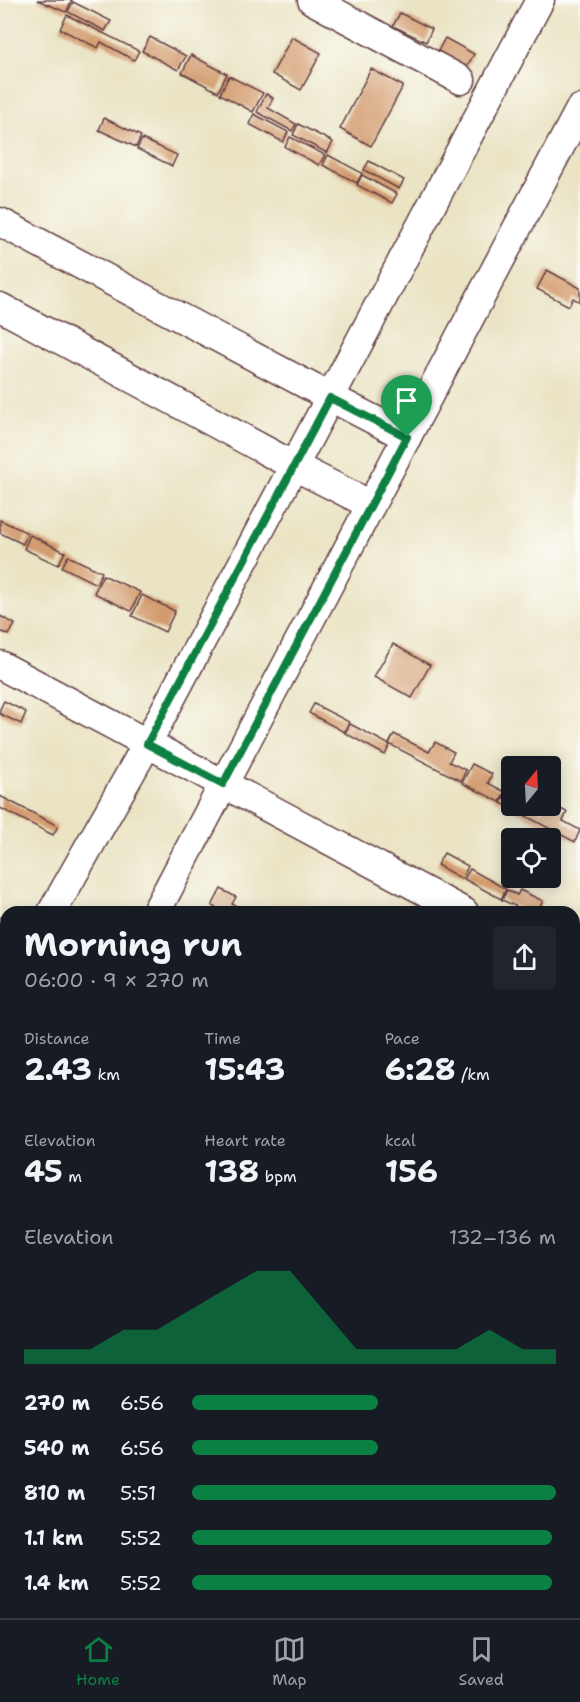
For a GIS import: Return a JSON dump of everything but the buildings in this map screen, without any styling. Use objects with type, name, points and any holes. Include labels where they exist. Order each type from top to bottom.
[{"type":"street","points":[[312,0],[461,80]]},
{"type":"street","points":[[55,906],[147,744],[540,0]]},
{"type":"street","points":[[159,906],[580,109]]},
{"type":"street","points":[[0,222],[407,437]]},
{"type":"street","points":[[0,307],[294,466],[371,505]]},
{"type":"street","points":[[0,665],[453,906]]},
{"type":"route","points":[[330,398],[407,437],[223,784],[147,744],[330,398]]}]
